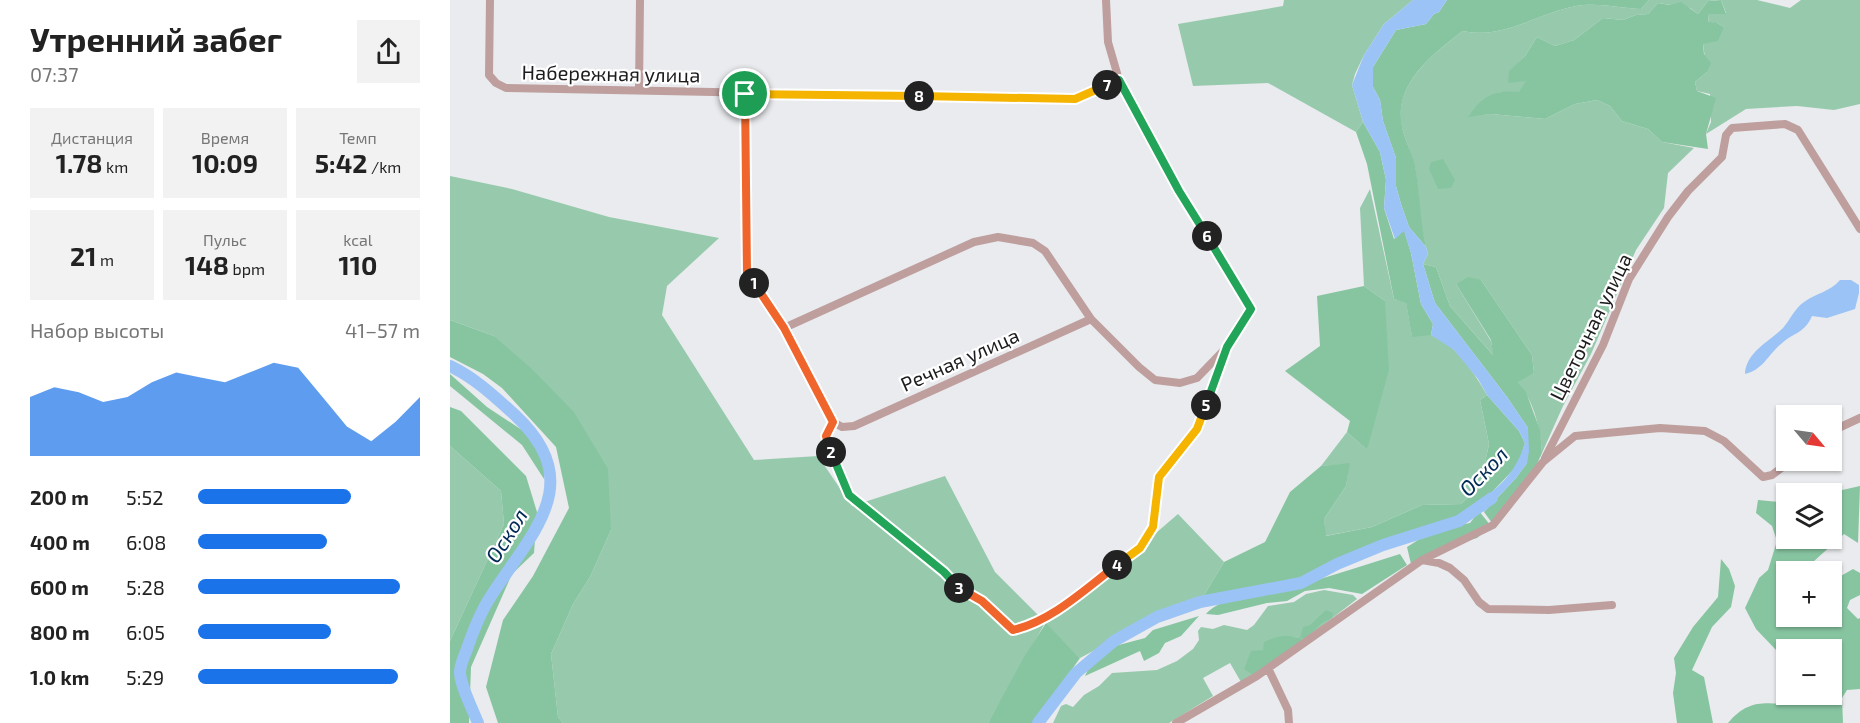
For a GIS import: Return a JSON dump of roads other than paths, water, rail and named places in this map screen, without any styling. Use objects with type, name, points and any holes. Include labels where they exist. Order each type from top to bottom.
[{"type":"street","name":"Набережная улица","points":[[490,0],[489,75],[496,83],[506,88],[1075,99],[1119,80]]},
{"type":"street","points":[[639,90],[640,0]]},
{"type":"street","points":[[784,328],[974,242],[998,237],[1033,243],[1045,251],[1091,319],[1155,380],[1180,383],[1197,378],[1227,347],[1251,309],[1179,191],[1119,80],[1108,42],[1107,0]]},
{"type":"street","points":[[745,94],[747,273],[784,328],[833,422],[826,436],[849,495],[944,572],[957,587],[982,601],[1013,630],[1030,626],[1054,612],[1140,548],[1153,527],[1159,477],[1197,429],[1227,347]]},
{"type":"street","name":"Цветочная улица","points":[[1543,462],[1603,345],[1629,279],[1668,217],[1688,191],[1722,158],[1726,135],[1732,128],[1785,124],[1798,129],[1860,229]]},
{"type":"street","name":"Речная улица","points":[[833,422],[842,427],[854,426],[1091,319]]},
{"type":"street","points":[[1842,426],[1860,418]]},
{"type":"street","points":[[1561,427],[1575,436]]},
{"type":"street","points":[[1176,723],[1268,668],[1422,560],[1493,525],[1543,462],[1575,436],[1660,428],[1705,431],[1724,441],[1763,477],[1777,471]]},
{"type":"street","points":[[1422,560],[1450,568],[1464,580],[1479,602],[1488,609],[1549,610],[1612,605]]},
{"type":"street","points":[[1268,668],[1288,710],[1289,723]]},
{"type":"water","points":[[1413,0],[1447,0],[1439,12],[1434,14],[1426,24],[1396,30],[1373,67],[1373,87],[1380,100],[1383,121],[1396,158],[1396,186],[1409,227],[1426,247],[1428,254],[1423,264],[1435,303],[1528,428],[1527,463],[1484,512],[1477,503],[1507,478],[1525,443],[1519,431],[1487,395],[1478,379],[1454,350],[1431,335],[1433,324],[1421,304],[1411,253],[1404,231],[1395,239],[1384,208],[1386,180],[1380,152],[1363,122],[1352,85],[1364,55],[1384,24]]},
{"type":"water","points":[[1840,280],[1851,280],[1859,285],[1855,309],[1827,318],[1812,316],[1802,330],[1781,344],[1761,366],[1745,374],[1746,366],[1754,353],[1783,328],[1801,305]]},
{"type":"waterway","name":"Оскол","points":[[450,366],[492,394],[537,440],[548,463],[550,485],[546,507],[536,529],[484,608],[462,662],[460,672],[462,684],[478,723]]},
{"type":"waterway","name":"Оскол","points":[[1038,723],[1076,673],[1114,641],[1157,617],[1200,602],[1301,583],[1337,564],[1383,545],[1459,521],[1492,498]]}]
